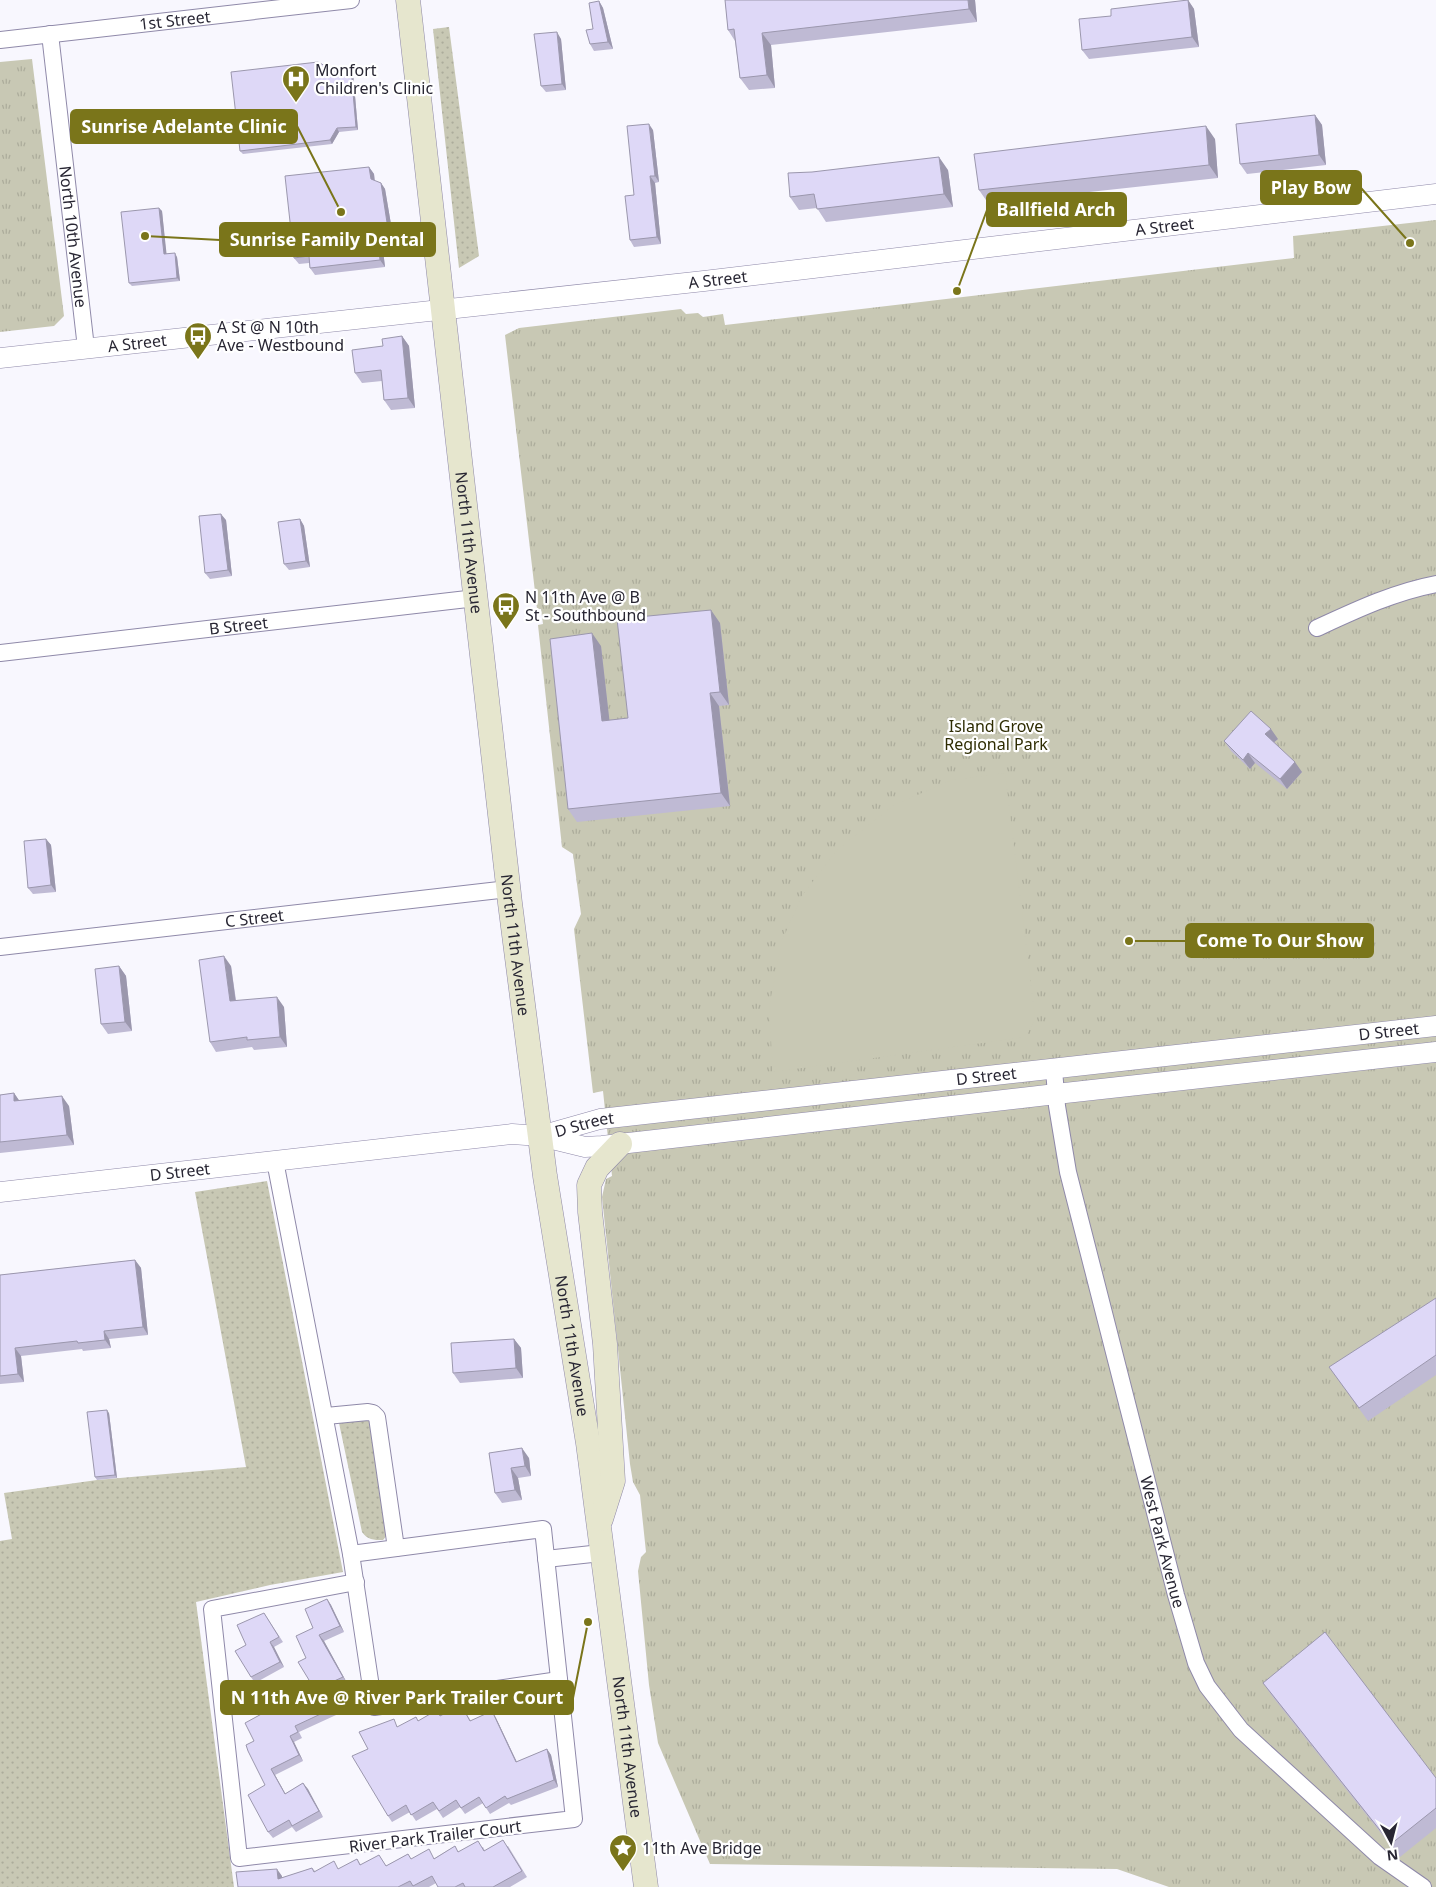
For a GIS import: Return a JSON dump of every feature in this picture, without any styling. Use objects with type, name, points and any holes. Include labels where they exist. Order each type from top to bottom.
[{"type":"main road","name":"North 11th Avenue","points":[[408,0],[508,889],[540,1136],[588,1443],[645,1877]]},
{"type":"main road","points":[[598,1528],[613,1481],[605,1344],[590,1212],[589,1185],[596,1168],[620,1144]]},
{"type":"street","name":"1st Street","points":[[0,40],[351,0]]},
{"type":"street","name":"North 10th Avenue","points":[[50,34],[86,348]]},
{"type":"street","name":"A Street","points":[[0,358],[709,280],[1436,194]]},
{"type":"street","points":[[1317,628],[1364,606],[1436,584]]},
{"type":"street","name":"B Street","points":[[0,653],[476,598]]},
{"type":"street","name":"C Street","points":[[0,947],[508,889]]},
{"type":"street","name":"D Street","points":[[540,1136],[600,1119],[1436,1026]]},
{"type":"street","name":"D Street","points":[[0,1192],[512,1134],[540,1136],[585,1147],[620,1144],[1057,1100],[1436,1052]]},
{"type":"street","name":"West Park Avenue","points":[[1054,1070],[1068,1172],[1176,1594],[1196,1663],[1207,1686],[1241,1730],[1380,1857],[1423,1887]]},
{"type":"street","points":[[275,1161],[302,1304],[326,1416],[356,1582],[374,1707],[559,1680],[543,1529],[351,1554]]},
{"type":"street","points":[[326,1416],[374,1412],[377,1417],[396,1548]]},
{"type":"street","points":[[546,1559],[601,1553]]},
{"type":"street","name":"River Park Trailer Court","points":[[356,1582],[212,1608],[239,1858],[574,1819],[559,1680]]},
{"type":"green space","points":[[449,27],[479,256],[459,268],[433,29]]},
{"type":"green space","points":[[32,59],[64,316],[54,326],[0,332],[0,62]]},
{"type":"green space","name":"Island Grove Regional Park","points":[[1436,220],[1436,1887],[1169,1887],[1117,1869],[710,1864],[658,1743],[649,1685],[638,1571],[641,1557],[646,1552],[640,1495],[633,1482],[630,1464],[602,1197],[606,1179],[612,1176],[603,1091],[593,1093],[574,929],[581,914],[573,854],[562,847],[538,625],[543,624],[541,609],[537,609],[505,335],[519,328],[681,309],[686,314],[698,313],[703,317],[723,314],[725,325],[1294,258],[1293,236]]},
{"type":"green space","points":[[1005,773],[1035,1018],[1026,1037],[773,1072],[769,1007],[782,941],[801,897],[837,850],[894,805],[952,780]]},
{"type":"green space","points":[[267,1181],[343,1572],[270,1585],[196,1602],[234,1887],[0,1887],[0,1541],[12,1539],[4,1493],[97,1480],[246,1467],[195,1192]]},
{"type":"green space","points":[[364,1419],[370,1420],[389,1533],[383,1540],[371,1539],[362,1532],[339,1423]]},
{"type":"building","points":[[725,0],[968,0],[969,9],[762,33],[767,75],[740,78],[734,29],[728,30]]},
{"type":"building","points":[[1188,0],[1192,37],[1082,50],[1079,19],[1111,16],[1111,9]]},
{"type":"building","points":[[599,1],[608,42],[590,44],[586,30],[593,29],[589,3]]},
{"type":"building","points":[[557,32],[562,84],[541,86],[534,34]]},
{"type":"building","name":"Monfort Children's Clinic","points":[[318,62],[334,71],[351,70],[356,127],[337,128],[330,140],[240,151],[231,72]]},
{"type":"building","points":[[1315,115],[1319,155],[1240,164],[1236,124]]},
{"type":"building","points":[[649,124],[655,176],[650,176],[657,237],[630,240],[625,196],[634,195],[627,126]]},
{"type":"building","points":[[1206,126],[1209,165],[979,190],[974,154]]},
{"type":"building","points":[[939,157],[944,194],[817,209],[814,194],[790,197],[788,173],[812,172]]},
{"type":"building","points":[[369,167],[371,179],[381,183],[388,229],[377,235],[380,260],[310,268],[309,256],[294,258],[285,176]]},
{"type":"building","points":[[159,208],[164,254],[175,253],[177,278],[129,283],[121,212]]},
{"type":"building","points":[[402,336],[408,398],[384,400],[381,370],[355,373],[352,350],[383,346],[382,339]]},
{"type":"building","points":[[221,514],[228,570],[205,573],[199,516]]},
{"type":"building","points":[[300,519],[306,561],[284,564],[278,522]]},
{"type":"building","points":[[711,610],[720,692],[710,693],[721,793],[568,809],[550,639],[592,633],[602,721],[628,718],[617,619]]},
{"type":"building","points":[[1251,711],[1271,729],[1265,734],[1295,762],[1280,779],[1248,753],[1243,760],[1224,741]]},
{"type":"building","points":[[46,839],[51,885],[28,888],[24,841]]},
{"type":"building","points":[[224,956],[230,1001],[277,997],[280,1037],[247,1040],[247,1037],[210,1042],[199,960]]},
{"type":"building","points":[[119,966],[125,1022],[101,1024],[95,969]]},
{"type":"building","points":[[14,1093],[14,1101],[62,1096],[67,1135],[0,1142],[0,1095]]},
{"type":"building","points":[[135,1260],[143,1327],[104,1331],[105,1340],[15,1348],[18,1374],[0,1376],[0,1275]]},
{"type":"building","points":[[1436,1298],[1436,1355],[1359,1408],[1329,1367]]},
{"type":"building","points":[[514,1339],[516,1368],[453,1373],[451,1343]]},
{"type":"building","points":[[107,1410],[115,1475],[95,1477],[87,1412]]},
{"type":"building","points":[[522,1448],[525,1466],[511,1468],[515,1490],[495,1493],[489,1453]]},
{"type":"building","points":[[327,1599],[340,1626],[319,1635],[343,1677],[332,1682],[342,1704],[295,1726],[298,1732],[290,1736],[299,1755],[271,1769],[285,1794],[303,1783],[319,1811],[292,1826],[289,1820],[268,1832],[248,1795],[265,1785],[246,1745],[254,1741],[245,1723],[302,1692],[299,1685],[309,1680],[298,1662],[306,1658],[296,1636],[313,1628],[305,1609]]},
{"type":"building","points":[[264,1613],[279,1637],[270,1642],[280,1662],[251,1677],[235,1651],[246,1645],[237,1625]]},
{"type":"building","points":[[1325,1632],[1436,1778],[1436,1808],[1391,1844],[1263,1683]]},
{"type":"building","points":[[461,1705],[470,1721],[492,1711],[516,1762],[547,1749],[554,1780],[507,1799],[505,1796],[486,1808],[479,1797],[461,1808],[456,1800],[439,1811],[433,1802],[411,1815],[406,1805],[388,1816],[352,1756],[368,1749],[359,1732],[394,1719],[397,1727],[416,1717],[418,1721],[437,1710],[440,1716]]},
{"type":"building","points":[[503,1840],[522,1871],[493,1887],[465,1887],[463,1883],[455,1887],[438,1887],[432,1876],[413,1886],[410,1881],[398,1887],[238,1887],[236,1872],[277,1869],[278,1879],[312,1868],[314,1872],[334,1861],[338,1869],[357,1859],[360,1865],[379,1855],[386,1866],[408,1854],[411,1859],[429,1849],[434,1859],[455,1846],[458,1852],[478,1841],[484,1851]]},
{"type":"place","name":"Monfort Children's Clinic","points":[[296,103]]},
{"type":"place","name":"Sunrise Adelante Clinic","points":[[341,212]]},
{"type":"place","name":"Sunrise Family Dental","points":[[145,236]]},
{"type":"place","name":"Play Bow","points":[[1410,243]]},
{"type":"place","name":"Ballfield Arch","points":[[957,291]]},
{"type":"place","name":"A St @ N 10th Ave - Westbound","points":[[198,360]]},
{"type":"place","name":"N 11th Ave @ B St - Southbound","points":[[506,630]]},
{"type":"place","name":"Come To Our Show","points":[[1129,941]]},
{"type":"place","name":"N 11th Ave @ River Park Trailer Court","points":[[588,1622]]},
{"type":"place","name":"11th Ave Bridge","points":[[623,1872]]}]
